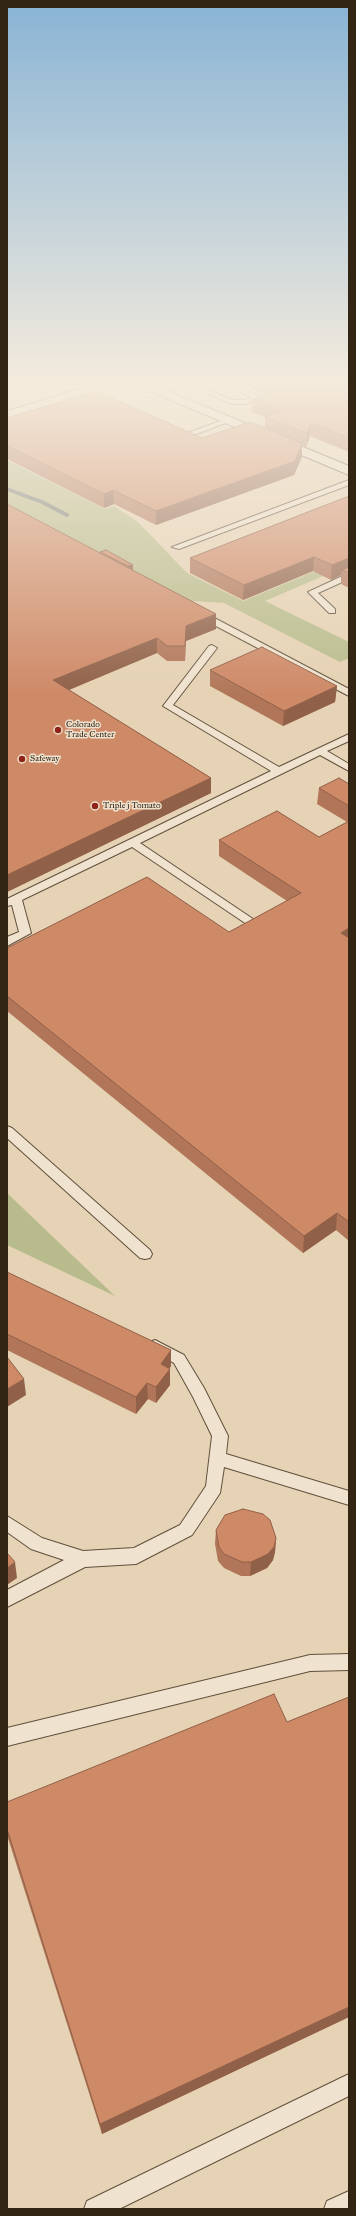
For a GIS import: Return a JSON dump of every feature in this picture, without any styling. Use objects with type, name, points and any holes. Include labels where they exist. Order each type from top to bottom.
[{"type":"lane","points":[[176,548],[330,489]]},
{"type":"lane","points":[[332,611],[312,592],[349,576]]},
{"type":"lane","points":[[188,608],[349,693]]},
{"type":"lane","points":[[212,648],[168,706],[279,771]]},
{"type":"lane","points":[[7,942],[25,933],[11,901],[349,737]]},
{"type":"lane","points":[[320,751],[349,768]]},
{"type":"lane","points":[[132,842],[255,925]]},
{"type":"lane","points":[[7,1131],[145,1254]]},
{"type":"lane","points":[[7,1523],[38,1544],[83,1559],[136,1556],[186,1530],[214,1488],[220,1436],[199,1393],[179,1359],[140,1338]]},
{"type":"lane","points":[[217,1458],[349,1498]]},
{"type":"lane","points":[[7,1599],[83,1559]]},
{"type":"lane","points":[[7,1737],[310,1663],[349,1662]]},
{"type":"lane","points":[[95,2209],[349,2085]]},
{"type":"lane","points":[[335,2209],[349,2202]]},
{"type":"green space","points":[[7,489],[66,489],[105,509],[114,506],[138,522],[187,573],[243,601],[349,557],[349,565],[265,601],[349,642],[349,658],[340,662],[224,603],[163,599],[7,516]]},
{"type":"green space","points":[[7,1193],[115,1296],[7,1245]]},
{"type":"building","points":[[95,489],[216,489],[156,511],[113,490],[104,494]]},
{"type":"building","points":[[349,496],[349,558],[332,565],[314,557],[244,585],[190,558]]},
{"type":"building","points":[[7,504],[216,614],[186,626],[185,646],[167,646],[157,638],[53,680],[211,778],[7,875]]},
{"type":"building","points":[[106,550],[133,565],[128,566],[100,552]]},
{"type":"building","points":[[349,567],[349,573],[342,570]]},
{"type":"building","points":[[262,647],[337,686],[284,711],[210,670]]},
{"type":"building","points":[[339,778],[349,784],[349,806],[319,788]]},
{"type":"building","points":[[277,811],[319,837],[349,821],[349,928],[341,933],[349,938],[349,1222],[337,1213],[304,1236],[7,996],[7,948],[147,877],[229,932],[301,893],[219,840]]},
{"type":"building","points":[[7,1272],[171,1350],[161,1364],[170,1369],[156,1387],[147,1383],[136,1397],[7,1334]]},
{"type":"building","points":[[7,1357],[24,1379],[7,1389]]},
{"type":"building","points":[[243,1509],[263,1514],[270,1520],[276,1538],[274,1547],[268,1554],[251,1562],[242,1562],[224,1554],[219,1547],[216,1530],[225,1515]]},
{"type":"building","points":[[7,1553],[15,1562],[7,1568]]},
{"type":"building","points":[[274,1694],[287,1722],[349,1697],[349,2007],[100,2124],[7,1829],[7,1802]]},
{"type":"waterway","points":[[8,489],[42,502],[67,515]]},
{"type":"place","name":"Colorado Trade Center","points":[[58,730]]},
{"type":"place","name":"Safeway","points":[[22,759]]},
{"type":"place","name":"Triple j Tomato","points":[[95,806]]}]
